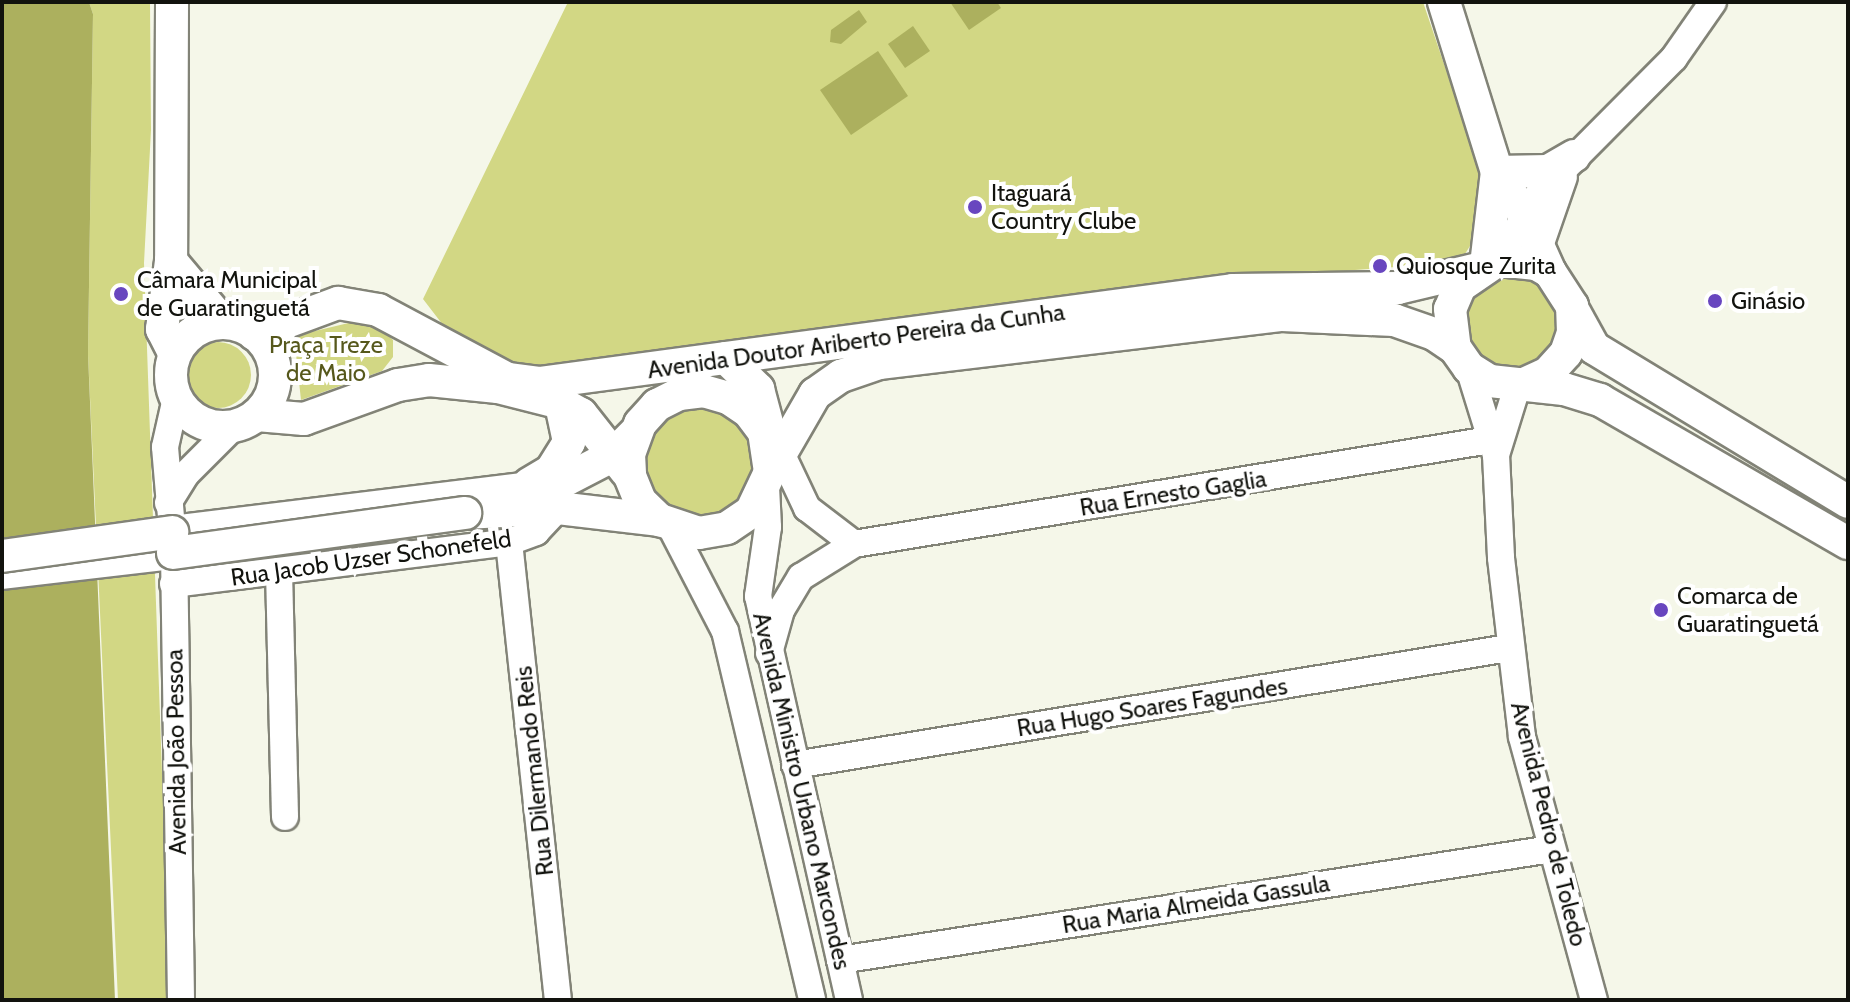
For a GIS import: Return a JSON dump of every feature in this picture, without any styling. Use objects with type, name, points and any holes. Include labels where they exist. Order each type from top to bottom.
[{"type":"main road","points":[[172,2],[168,342],[176,398],[194,419],[304,419],[332,414],[398,385],[429,380],[498,387],[561,403],[581,414],[621,466],[640,501],[665,524]]},
{"type":"main road","points":[[1444,2],[1497,172],[1524,214],[1544,260],[1594,348],[1848,502]]},
{"type":"main road","points":[[1497,172],[1548,171],[1574,156]]},
{"type":"main road","points":[[1487,265],[1497,172]]},
{"type":"main road","points":[[1544,260],[1536,264],[1487,265],[1460,286],[1450,309],[1462,358],[1490,381],[1522,383],[1600,400],[1848,543]]},
{"type":"main road","points":[[171,261],[214,325]]},
{"type":"main road","name":"Avenida Doutor Ariberto Pereira da Cunha","points":[[254,334],[338,303],[378,310],[508,379],[539,383],[1233,290],[1398,288],[1487,265]]},
{"type":"main road","points":[[1522,383],[1548,373],[1566,353],[1573,333],[1572,306]]},
{"type":"main road","name":"Avenida Doutor Ariberto Pereira da Cunha","points":[[772,468],[815,394],[841,376],[879,363],[1282,315],[1394,320],[1434,334],[1462,358]]},
{"type":"main road","points":[[168,342],[214,325],[254,334],[272,359],[275,374],[273,389],[246,420]]},
{"type":"main road","points":[[398,385],[408,363],[409,327]]},
{"type":"main road","points":[[465,503],[558,508],[665,524],[699,533],[727,528],[751,512],[772,468],[770,420],[758,389],[726,358]]},
{"type":"main road","points":[[621,466],[653,394],[681,363]]},
{"type":"main road","points":[[637,428],[657,405],[679,394],[716,394],[749,412],[764,432],[772,468]]},
{"type":"main road","points":[[523,488],[563,458],[569,424],[561,403]]},
{"type":"main road","points":[[2,573],[171,543],[465,503],[523,488],[556,485],[621,466]]},
{"type":"main road","points":[[2,556],[171,543]]},
{"type":"street","points":[[1487,265],[1524,214],[1574,156],[1674,58],[1713,2]]},
{"type":"street","points":[[1544,260],[1574,156]]},
{"type":"street","name":"Avenida Pedro de Toledo","points":[[1462,358],[1493,447],[1509,648],[1522,737],[1594,1000]]},
{"type":"street","name":"Avenida Pedro de Toledo","points":[[1493,447],[1522,383]]},
{"type":"street","name":"Avenida João Pessoa","points":[[176,398],[166,428],[181,1000]]},
{"type":"street","points":[[171,543],[186,474],[246,420]]},
{"type":"street","name":"Rua Ernesto Gaglia","points":[[854,544],[1493,447]]},
{"type":"street","points":[[769,653],[781,610],[801,577],[854,544],[807,508],[772,468]]},
{"type":"street","name":"Avenida Ministro Urbano Marcondes","points":[[772,468],[768,527],[758,596],[849,1000]]},
{"type":"street","name":"Rua Jacob Uzser Schonefeld","points":[[171,543],[279,571],[509,542],[536,532],[558,508]]},
{"type":"street","name":"Avenida Ministro Urbano Marcondes","points":[[665,524],[725,631],[812,1000]]},
{"type":"street","name":"Rua Dilermando Reis","points":[[509,542],[558,1000]]},
{"type":"street","points":[[279,571],[285,817]]},
{"type":"street","name":"Rua Hugo Soares Fagundes","points":[[795,765],[1509,648]]},
{"type":"street","name":"Rua Maria Almeida Gassula","points":[[840,960],[1551,849]]},
{"type":"green space","points":[[89,2],[150,2],[151,130],[144,263],[170,1000],[118,1000],[88,354],[93,14]]},
{"type":"green space","name":"Itaguará Country Clube","points":[[568,2],[1423,2],[1485,185],[1481,228],[1465,254],[1450,263],[1355,270],[529,375],[453,338],[423,299]]},
{"type":"green space","points":[[1512,275],[1530,279],[1546,289],[1556,305],[1560,323],[1556,341],[1546,357],[1530,367],[1512,371],[1494,367],[1478,357],[1468,341],[1464,323],[1468,305],[1478,289],[1494,279]]},
{"type":"green space","name":"Praça Treze de Maio","points":[[357,321],[377,325],[393,340],[393,357],[382,371],[301,400],[294,336]]},
{"type":"green space","points":[[218,342],[231,344],[246,357],[251,375],[249,388],[236,403],[218,408],[205,406],[190,393],[185,375],[187,362],[200,347]]},
{"type":"green space","points":[[701,398],[753,427],[756,484],[729,512],[692,518],[658,500],[646,484],[642,444],[650,425]]},
{"type":"shaded area","points":[[2,2],[89,2],[93,14],[88,354],[115,1000],[2,1000]]},
{"type":"shaded area","points":[[950,2],[997,2],[1001,8],[969,30]]},
{"type":"shaded area","points":[[859,10],[867,22],[841,44],[830,42],[831,30]]},
{"type":"shaded area","points":[[913,26],[930,51],[905,68],[888,44]]},
{"type":"shaded area","points":[[878,51],[908,96],[851,135],[820,90]]},
{"type":"place","name":"Itaguará Country Clube","points":[[975,207]]},
{"type":"place","name":"Quiosque Zurita","points":[[1380,266]]},
{"type":"place","name":"Câmara Municipal de Guaratinguetá","points":[[121,294]]},
{"type":"place","name":"Ginásio","points":[[1715,301]]},
{"type":"place","name":"Comarca de Guaratinguetá","points":[[1661,610]]}]
